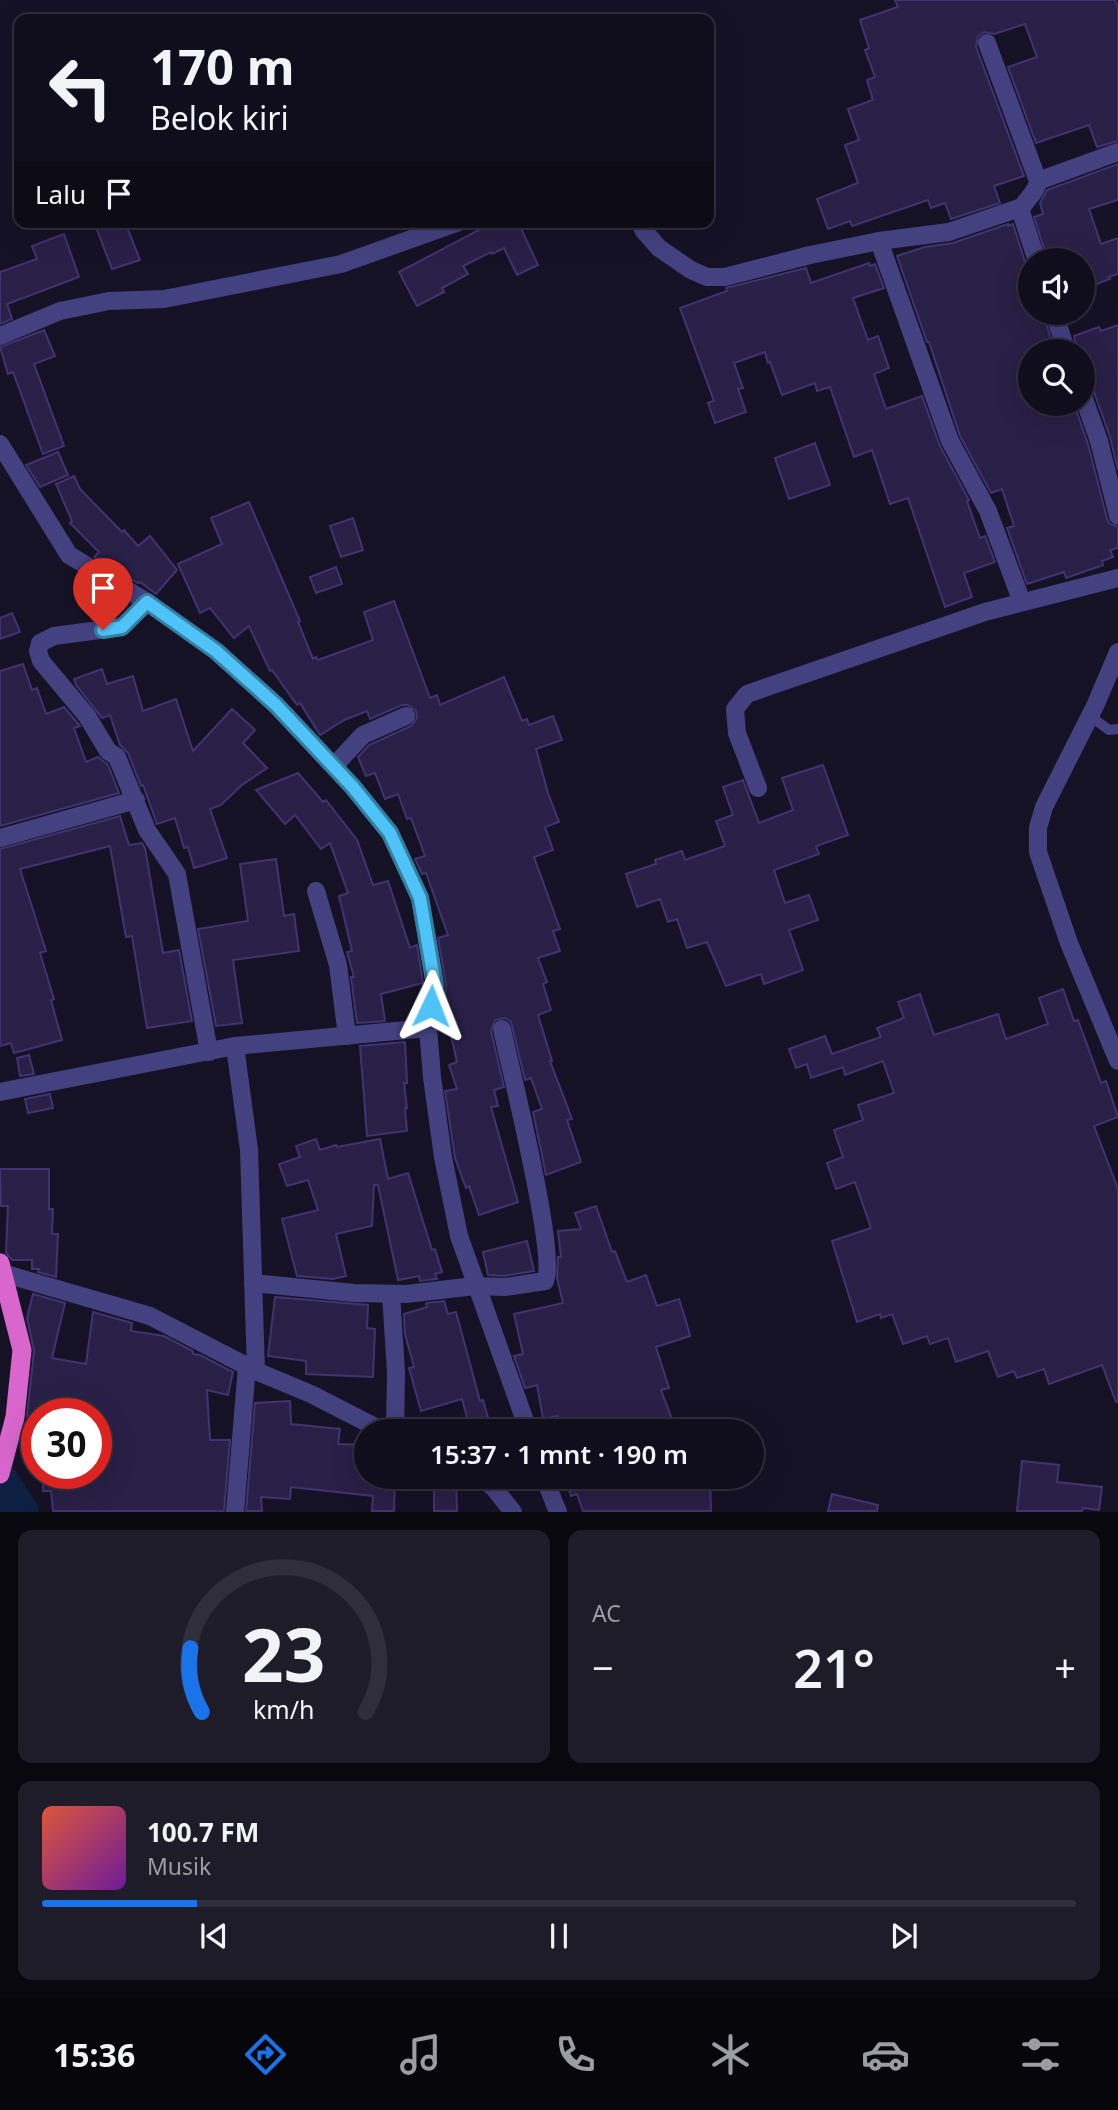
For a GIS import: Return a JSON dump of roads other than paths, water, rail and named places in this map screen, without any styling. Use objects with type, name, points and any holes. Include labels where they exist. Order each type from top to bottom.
[{"type":"highway","points":[[0,1474],[15,1417],[22,1350],[1,1268]]},
{"type":"street","points":[[643,228],[659,248],[691,270],[707,277],[725,277],[879,240],[949,232],[1021,207],[1034,192],[1038,181],[987,43]]},
{"type":"street","points":[[1038,181],[1118,152]]},
{"type":"street","points":[[1021,207],[1033,248]]},
{"type":"street","points":[[0,336],[60,311],[109,301],[164,299],[341,264],[442,228]]},
{"type":"street","points":[[879,240],[950,441],[988,511],[1022,602]]},
{"type":"street","points":[[1090,416],[1118,516]]},
{"type":"street","points":[[0,444],[69,555],[147,602],[216,651],[276,705],[334,766],[390,833],[420,898],[435,985],[428,1028],[432,1077],[443,1157],[459,1237],[524,1419]]},
{"type":"street","points":[[758,788],[737,733],[735,709],[747,694],[985,612],[1118,578]]},
{"type":"street","points":[[147,602],[122,627],[54,636],[40,643],[38,652],[41,661],[87,716],[108,751],[117,757],[147,830],[177,874],[209,1052]]},
{"type":"street","points":[[1118,652],[1090,716],[1044,807],[1038,828],[1038,852],[1069,943],[1118,1061]]},
{"type":"street","points":[[334,766],[363,734],[406,716]]},
{"type":"street","points":[[0,838],[136,800]]},
{"type":"street","points":[[317,891],[338,965],[347,1036]]},
{"type":"street","points":[[0,1092],[235,1046],[428,1028]]},
{"type":"street","points":[[253,1283],[354,1293],[406,1294],[475,1286],[505,1287],[542,1283],[548,1274],[543,1218],[502,1029]]},
{"type":"street","points":[[234,1511],[251,1369],[253,1283],[249,1150],[235,1046]]},
{"type":"street","points":[[1,1268],[150,1316],[251,1369],[311,1394],[360,1419]]},
{"type":"street","points":[[391,1294],[396,1372],[394,1419]]},
{"type":"street","points":[[495,1489],[513,1511]]},
{"type":"street","points":[[549,1489],[558,1511]]},
{"type":"lane","points":[[1090,716],[1110,730],[1118,729]]},
{"type":"waterway","points":[[0,1481],[20,1512]]}]
